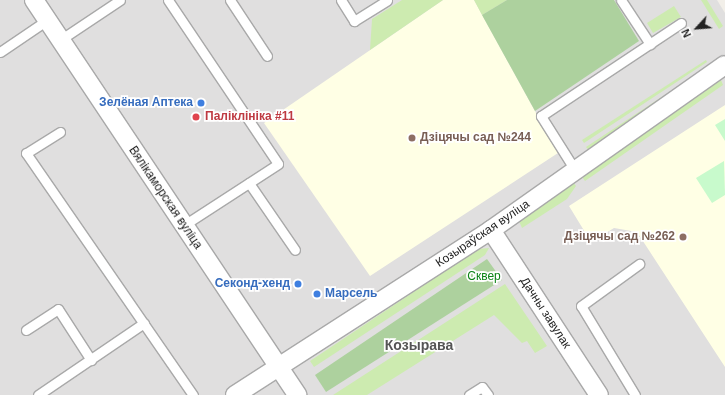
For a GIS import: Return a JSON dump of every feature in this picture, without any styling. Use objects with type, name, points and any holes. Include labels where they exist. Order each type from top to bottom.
[{"type":"street","name":"Вялікаморская вуліца","points":[[34,0],[297,395]]},
{"type":"street","name":"Козыраўская вуліца","points":[[235,395],[280,368],[491,230],[725,65]]},
{"type":"street","name":"Дачны завулак","points":[[491,230],[599,395]]},
{"type":"lane","points":[[60,40],[119,0]]},
{"type":"lane","points":[[168,0],[278,164],[184,225]]},
{"type":"lane","points":[[230,0],[267,56]]},
{"type":"lane","points":[[341,0],[354,21],[387,0]]},
{"type":"lane","points":[[621,0],[650,44]]},
{"type":"lane","points":[[0,52],[47,20]]},
{"type":"lane","points":[[575,170],[541,116],[681,23]]},
{"type":"lane","points":[[60,132],[26,153],[193,395]]},
{"type":"lane","points":[[249,183],[295,250]]},
{"type":"lane","points":[[635,395],[581,306],[639,264]]},
{"type":"lane","points":[[26,330],[58,309],[91,360]]},
{"type":"lane","points":[[38,395],[144,323]]},
{"type":"lane","points":[[469,395],[482,387],[488,395]]},
{"type":"shaded area","points":[[0,0],[717,0],[725,13],[725,395],[0,395]]},
{"type":"shaded area","name":"Дзіцячы сад №244","points":[[443,0],[474,0],[558,153],[370,276],[264,123]]},
{"type":"shaded area","name":"Дзіцячы сад №262","points":[[725,105],[725,367],[637,232],[614,228],[591,242],[569,206]]},
{"type":"green space","points":[[402,0],[443,0],[370,50],[372,19]]},
{"type":"green space","points":[[474,0],[507,0],[482,15]]},
{"type":"green space","points":[[507,0],[614,0],[639,41],[535,111],[482,15]]},
{"type":"green space","points":[[701,0],[707,0],[723,26],[719,29]]},
{"type":"green space","points":[[674,6],[681,17],[653,33],[647,23]]},
{"type":"green space","points":[[706,60],[707,62],[584,143],[582,140]]},
{"type":"green space","points":[[710,65],[591,153],[586,147]]},
{"type":"green space","points":[[721,80],[723,85],[585,181],[582,177]]},
{"type":"green space","points":[[725,119],[725,141],[715,125]]},
{"type":"green space","points":[[724,161],[725,195],[712,203],[696,178]]},
{"type":"green space","points":[[573,182],[576,186],[567,199],[522,228],[518,219]]},
{"type":"green space","points":[[489,248],[485,255],[314,367],[310,361],[478,249]]},
{"type":"green space","name":"Сквер","points":[[487,259],[502,280],[326,392],[315,375]]},
{"type":"green space","points":[[505,284],[547,346],[535,353],[527,341],[522,343],[494,315],[367,395],[333,395]]},
{"type":"place","name":"Зелёная Аптека","points":[[201,103]]},
{"type":"place","name":"Паліклініка #11","points":[[196,117]]},
{"type":"place","name":"Дзіцячы сад №244","points":[[412,138]]},
{"type":"place","name":"Дзіцячы сад №262","points":[[683,237]]},
{"type":"place","name":"Секонд-хенд","points":[[298,284]]},
{"type":"place","name":"Марсель","points":[[317,294]]},
{"type":"district","name":"Козырава","points":[[419,345]]}]
